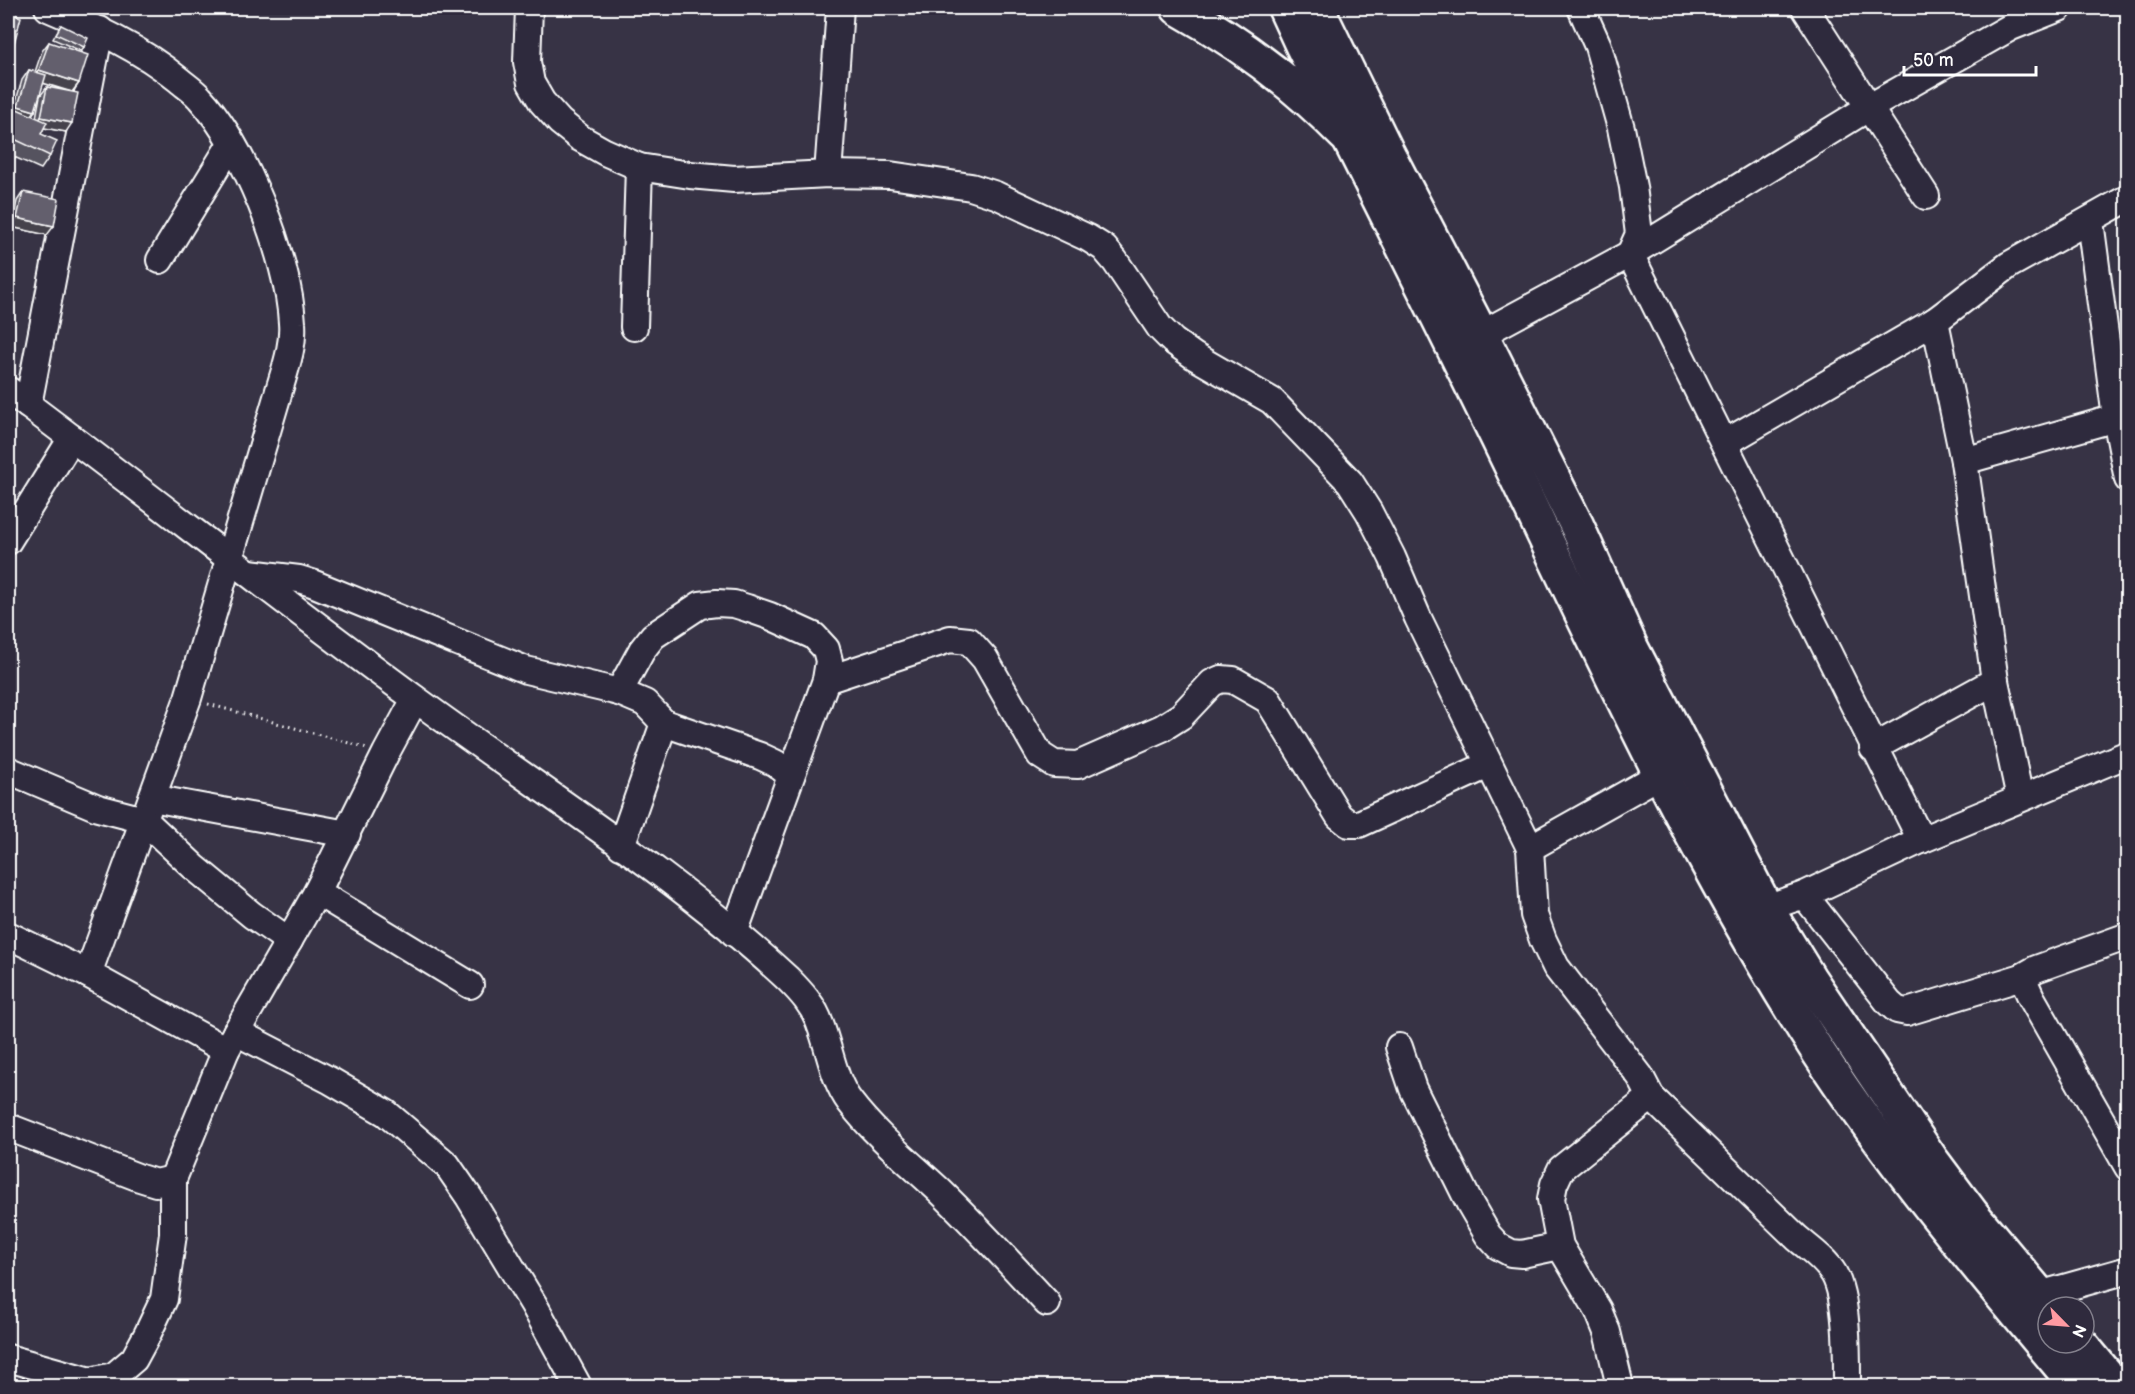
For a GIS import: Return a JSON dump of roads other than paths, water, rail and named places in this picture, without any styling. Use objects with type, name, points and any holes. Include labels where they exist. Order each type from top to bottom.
[{"type":"main road","points":[[1178,8],[1276,72],[1350,140]]},
{"type":"main road","points":[[1285,8],[1350,140],[1577,526],[1631,647],[1766,908],[1809,978],[1931,1159],[1972,1214],[2040,1295]]},
{"type":"main road","points":[[1317,8],[1388,154],[1660,775],[1758,950],[1818,1050],[1855,1106],[1956,1242],[2077,1386]]},
{"type":"main road","points":[[2090,1355],[2116,1386]]},
{"type":"street","points":[[48,8],[100,30],[164,68],[200,98],[231,144],[253,187],[272,233],[284,270],[293,325],[290,349],[237,566],[88,974]]},
{"type":"street","points":[[529,8],[527,62],[531,83],[542,102],[560,122],[580,138],[639,167],[690,175],[734,179],[828,174],[890,175],[971,186],[996,195],[1088,238],[1104,248],[1160,328],[1173,341],[1194,356],[1272,401],[1350,482],[1392,556],[1418,618],[1530,848],[1534,915],[1556,967],[1640,1076],[1651,1097],[1797,1238],[1822,1259],[1835,1276],[1842,1303],[1847,1342],[1847,1386]]},
{"type":"street","points":[[828,174],[840,8]]},
{"type":"street","points":[[1581,8],[1598,46],[1621,128],[1634,187],[1639,234],[1630,254]]},
{"type":"street","points":[[1805,8],[1926,196]]},
{"type":"street","points":[[1468,341],[1630,254],[1868,108],[2011,27],[2059,8]]},
{"type":"street","points":[[28,405],[100,30]]},
{"type":"street","points":[[160,261],[231,144]]},
{"type":"street","points":[[634,327],[639,167]]},
{"type":"street","points":[[1725,443],[1935,321],[2009,264],[2090,221],[2127,198]]},
{"type":"street","points":[[2090,221],[2116,418],[2127,479]]},
{"type":"street","points":[[1630,254],[1725,443],[1873,748],[1921,840]]},
{"type":"street","points":[[1935,321],[1964,461],[1995,681],[2020,798]]},
{"type":"street","points":[[8,390],[415,699],[621,846],[734,933],[789,981],[807,999],[820,1022],[840,1087],[850,1103],[954,1205],[1047,1303]]},
{"type":"street","points":[[1964,461],[2116,418]]},
{"type":"street","points":[[8,541],[72,438]]},
{"type":"street","points":[[237,566],[312,583],[526,670],[619,692],[645,703],[664,723],[760,756],[775,763],[791,775]]},
{"type":"street","points":[[619,692],[652,636],[700,605],[734,604],[770,616],[814,636],[826,649],[829,661],[826,680],[734,933]]},
{"type":"street","points":[[826,680],[950,639],[969,641],[985,659],[1040,755],[1054,764],[1078,765],[1162,728],[1181,716],[1212,683],[1221,679],[1233,680],[1268,700],[1339,816],[1349,824],[1359,824],[1488,765]]},
{"type":"street","points":[[1873,748],[1995,681]]},
{"type":"street","points":[[8,1358],[90,1381],[114,1376],[134,1359],[164,1299],[173,1234],[173,1179],[231,1041],[317,892],[415,699]]},
{"type":"street","points":[[621,846],[664,723]]},
{"type":"street","points":[[1766,908],[1804,895],[1921,840],[2127,754]]},
{"type":"street","points":[[8,770],[98,808],[148,809],[347,834]]},
{"type":"street","points":[[1530,848],[1660,775]]},
{"type":"street","points":[[148,809],[213,882],[252,915],[289,941]]},
{"type":"street","points":[[317,892],[470,985]]},
{"type":"street","points":[[1804,895],[1888,1003],[1897,1010],[1907,1012],[2022,977],[2036,969],[2127,936]]},
{"type":"street","points":[[8,935],[231,1041],[331,1081],[386,1113],[447,1166],[469,1197],[534,1305],[578,1386]]},
{"type":"street","points":[[2022,977],[2127,1167]]},
{"type":"street","points":[[1399,1047],[1419,1099],[1470,1204],[1493,1240],[1498,1246],[1511,1253],[1522,1254],[1560,1245]]},
{"type":"street","points":[[1620,1386],[1598,1310],[1560,1245],[1551,1199],[1554,1184],[1562,1169],[1651,1097]]},
{"type":"street","points":[[8,1127],[140,1178],[156,1183],[173,1179]]},
{"type":"street","points":[[2061,1295],[2127,1270]]}]
